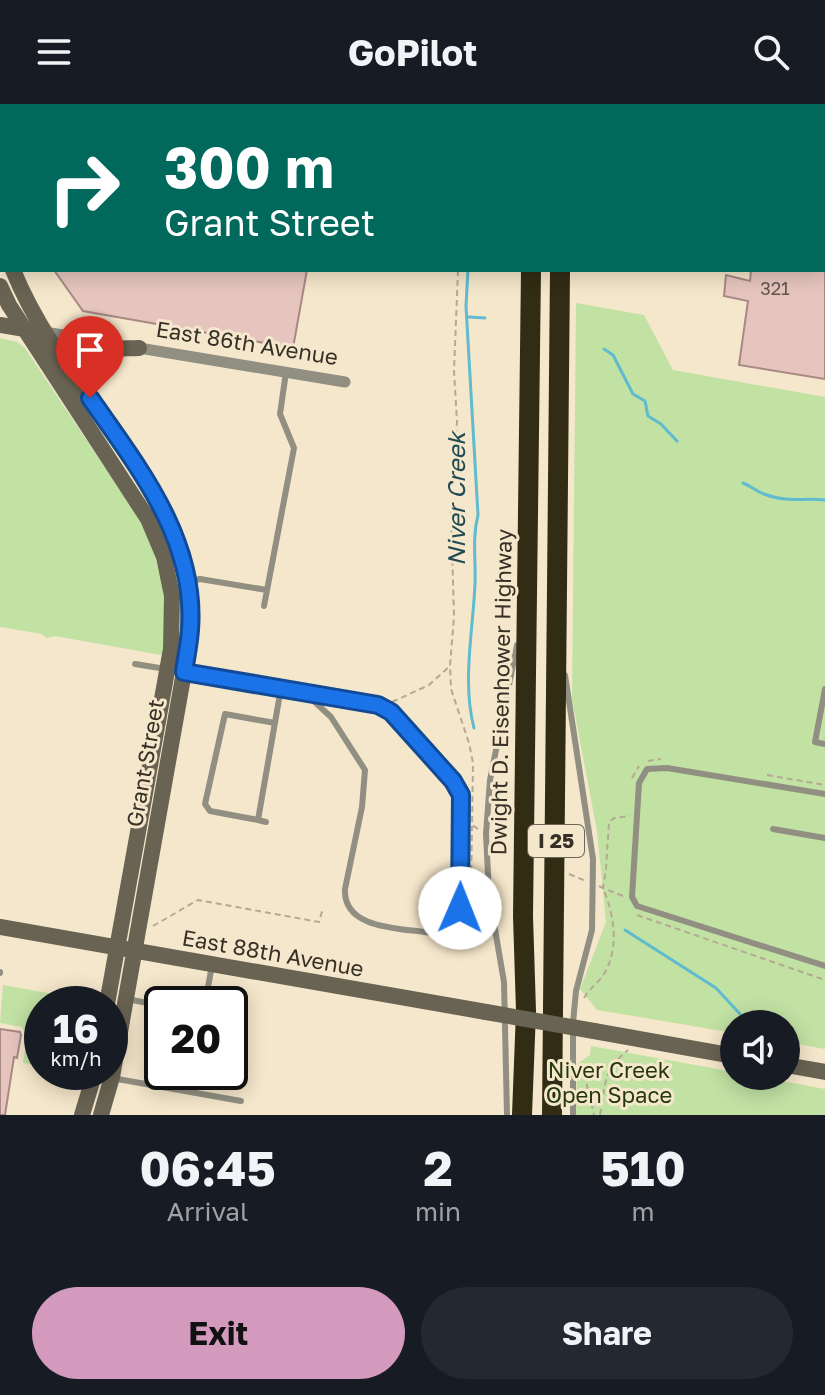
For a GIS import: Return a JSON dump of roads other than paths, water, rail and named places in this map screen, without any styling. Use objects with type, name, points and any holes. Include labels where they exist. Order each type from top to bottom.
[{"type":"highway","points":[[520,272],[531,304]]},
{"type":"highway","name":"Dwight D. Eisenhower Highway","points":[[522,1115],[532,1016],[523,901],[531,272]]},
{"type":"highway","points":[[532,1016],[541,272]]},
{"type":"highway","name":"I 25","points":[[552,1115],[562,272]]},
{"type":"street","name":"Grant Street","points":[[14,272],[45,332],[161,504],[177,540],[187,582],[190,628],[176,671],[111,986]]},
{"type":"street","name":"Grant Street","points":[[0,286],[135,495],[157,536],[172,596],[176,671],[128,993]]},
{"type":"street","name":"East 86th Avenue","points":[[0,325],[345,382]]},
{"type":"street","points":[[90,398],[80,367],[87,356],[94,352],[139,348]]},
{"type":"street","name":"East 88th Avenue","points":[[0,927],[486,1012],[532,1016],[594,1031],[720,1053]]},
{"type":"street","points":[[800,1068],[825,1072]]},
{"type":"street","points":[[82,1115],[90,1090]]},
{"type":"street","name":"Grant Street","points":[[101,1115],[108,1090]]},
{"type":"lane","points":[[264,606],[294,448],[280,414],[286,372]]},
{"type":"lane","points":[[557,568],[569,710],[593,859],[592,930],[576,991],[573,1023],[573,1115]]},
{"type":"lane","points":[[507,1115],[504,982],[489,894],[486,834],[490,780],[513,674],[527,570]]},
{"type":"lane","points":[[187,582],[200,579],[267,590]]},
{"type":"lane","points":[[135,664],[281,688],[304,692],[385,707],[453,781],[461,795],[460,908],[452,924],[443,931],[432,933],[360,920],[350,911],[345,901],[345,889],[362,807],[365,770],[331,717],[304,692]]},
{"type":"lane","points":[[258,820],[281,688]]},
{"type":"lane","points":[[825,689],[815,742],[825,744]]},
{"type":"lane","points":[[266,822],[210,811],[205,804],[225,714],[275,723]]},
{"type":"lane","points":[[825,794],[657,767],[647,769],[641,777],[632,897],[637,906],[825,966]]},
{"type":"lane","points":[[773,829],[825,838]]},
{"type":"lane","points":[[208,986],[212,965]]},
{"type":"lane","points":[[128,1080],[241,1101]]},
{"type":"waterway","name":"Niver Creek","points":[[468,272],[466,306],[478,515],[469,675],[474,728]]},
{"type":"waterway","points":[[469,317],[485,318]]},
{"type":"waterway","points":[[604,349],[613,355],[633,394],[645,401],[648,416],[661,424],[677,441]]},
{"type":"waterway","points":[[743,483],[774,497],[825,500]]},
{"type":"waterway","name":"Niver Creek","points":[[625,930],[716,988],[736,1010]]},
{"type":"park label","name":"Niver Creek Open Space","points":[[609,1082]]}]
